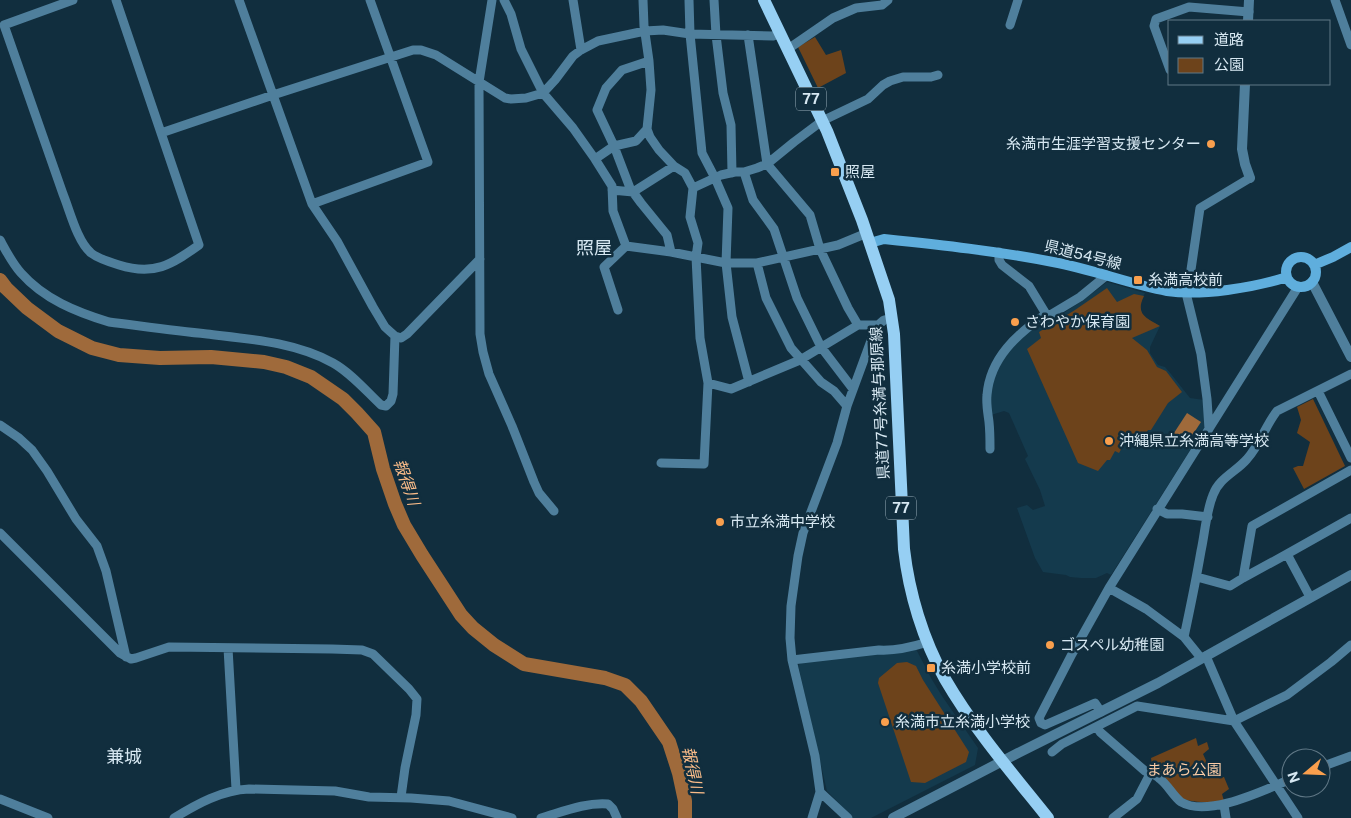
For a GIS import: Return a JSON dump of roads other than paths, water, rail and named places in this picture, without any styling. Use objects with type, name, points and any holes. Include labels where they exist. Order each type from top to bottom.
[{"type":"main road","name":"県道77号糸満与那原線","points":[[764,0],[822,122],[885,286],[892,318],[895,355],[905,559],[914,600],[928,642],[938,666],[969,716],[1048,818]]},
{"type":"main road","name":"県道54号線","points":[[868,238],[999,252],[1056,262],[1168,291],[1211,292],[1269,283],[1287,277]]},
{"type":"main road","points":[[1314,265],[1333,258],[1351,247]]},
{"type":"main road","points":[[1297,257],[1307,258],[1314,265],[1316,274],[1312,282],[1303,287],[1294,285],[1287,277],[1287,267],[1297,257]]},
{"type":"street","points":[[73,0],[4,24],[81,239],[91,252],[106,261],[130,269],[154,269],[175,262],[199,245],[116,0]]},
{"type":"street","points":[[239,0],[312,204],[337,241],[386,327],[395,336],[401,338],[407,334],[480,259]]},
{"type":"street","points":[[312,204],[428,162],[370,0]]},
{"type":"street","points":[[492,0],[479,82],[480,334],[489,374],[534,482],[539,493],[554,511]]},
{"type":"street","points":[[504,0],[511,14],[520,49],[543,93],[573,128],[612,186],[613,211],[626,246]]},
{"type":"street","points":[[573,0],[581,50]]},
{"type":"street","points":[[643,0],[652,90],[647,129],[659,150],[674,166],[685,173],[693,188],[690,217],[698,243],[696,257],[700,338],[708,383],[704,464],[661,463]]},
{"type":"street","points":[[689,0],[690,34],[702,153],[728,208],[726,263],[732,317],[750,382]]},
{"type":"street","points":[[714,0],[723,93],[731,125],[732,173]]},
{"type":"street","points":[[788,49],[833,18],[856,8],[882,5],[888,0]]},
{"type":"street","points":[[1010,25],[1018,0]]},
{"type":"street","points":[[1168,64],[1154,26],[1156,19],[1190,7],[1248,16],[1249,0]]},
{"type":"street","points":[[1335,0],[1351,45]]},
{"type":"street","points":[[161,133],[413,50],[436,55],[505,98],[512,99],[526,98],[543,93],[573,56],[598,41],[645,31],[663,30],[690,34],[748,36],[773,36],[780,33]]},
{"type":"street","points":[[748,36],[767,164],[810,215],[820,248],[858,325]]},
{"type":"street","points":[[649,61],[622,70],[606,88],[597,110],[614,146],[632,192],[667,235],[671,252]]},
{"type":"street","points":[[693,188],[715,178],[744,172],[767,164],[822,122],[868,99],[890,81],[903,77],[931,77],[938,74]]},
{"type":"street","points":[[1210,429],[1201,354],[1188,292],[1200,208],[1250,178],[1242,149],[1245,85]]},
{"type":"street","points":[[595,159],[614,146],[636,141],[647,129]]},
{"type":"street","points":[[612,190],[632,192],[674,166]]},
{"type":"street","points":[[744,172],[753,200],[774,229],[797,298],[822,347],[853,389]]},
{"type":"street","points":[[626,246],[671,252],[726,263],[757,263],[868,238]]},
{"type":"street","points":[[0,240],[9,257],[33,286],[67,307],[109,322],[286,345],[311,353],[334,364],[353,378],[382,405],[386,406],[391,401],[393,394],[395,336]]},
{"type":"street","points":[[618,310],[604,268],[626,246]]},
{"type":"street","points":[[999,252],[999,260],[1002,265],[1029,286],[1046,314],[1050,316],[1108,276]]},
{"type":"street","points":[[757,263],[766,298],[786,340],[800,360],[821,382],[834,391],[847,406]]},
{"type":"street","points":[[1312,282],[1351,357]]},
{"type":"street","points":[[1101,712],[1095,703],[1045,725],[1041,723],[1039,718],[1109,588],[1298,286]]},
{"type":"street","points":[[990,449],[987,397],[995,365],[1005,349],[1018,336],[1046,314]]},
{"type":"street","points":[[812,818],[820,792],[815,756],[792,660],[790,638],[791,606],[798,556],[803,534],[876,327],[884,320],[892,318]]},
{"type":"street","points":[[708,383],[732,389],[800,360],[858,325],[878,325]]},
{"type":"street","points":[[1184,638],[1213,494],[1220,482],[1246,461],[1277,411],[1351,374]]},
{"type":"street","points":[[1318,391],[1351,458]]},
{"type":"street","points":[[0,425],[32,450],[48,471],[76,519],[97,546],[106,571],[126,657]]},
{"type":"street","points":[[1243,578],[1252,526],[1351,470]]},
{"type":"street","points":[[1158,509],[1167,514],[1208,517]]},
{"type":"street","points":[[1197,577],[1230,586],[1351,518]]},
{"type":"street","points":[[0,532],[120,654],[131,659],[169,647],[339,649],[362,650],[373,654],[409,689],[417,700],[401,797]]},
{"type":"street","points":[[1287,554],[1310,597]]},
{"type":"street","points":[[893,818],[1140,692],[1351,575]]},
{"type":"street","points":[[1109,588],[1146,609],[1184,638],[1204,657],[1234,721],[1298,818]]},
{"type":"street","points":[[792,660],[911,647],[928,642]]},
{"type":"street","points":[[1052,752],[1062,744],[1138,706],[1234,721],[1288,695],[1351,645]]},
{"type":"street","points":[[228,648],[236,789]]},
{"type":"street","points":[[1140,692],[1147,707]]},
{"type":"street","points":[[1097,727],[1100,732],[1145,771],[1160,779],[1180,801],[1195,807],[1205,808],[1224,805],[1281,783]]},
{"type":"street","points":[[1331,763],[1351,756]]},
{"type":"street","points":[[1114,818],[1138,799],[1150,772]]},
{"type":"street","points":[[174,818],[213,797],[236,789],[336,791],[369,797],[401,797],[449,801],[512,818]]},
{"type":"street","points":[[820,792],[848,818]]},
{"type":"street","points":[[0,799],[48,818]]},
{"type":"street","points":[[541,818],[600,803],[608,804],[618,818]]},
{"type":"street","points":[[1224,805],[1226,818]]},
{"type":"waterway","name":"報得川","points":[[0,280],[27,308],[58,331],[92,348],[119,355],[160,358],[211,357],[264,362],[286,367],[311,377],[343,399],[374,432],[383,469],[404,525],[461,615],[473,628],[494,645],[524,664],[605,678],[625,685],[641,701],[669,742],[679,773],[685,801],[685,818]]},
{"type":"place","name":"糸満市生涯学習支援センター","points":[[1211,144]]},
{"type":"place","name":"照屋","points":[[835,172]]},
{"type":"place","name":"糸満高校前","points":[[1138,280]]},
{"type":"place","name":"さわやか保育園","points":[[1015,322]]},
{"type":"place","name":"沖縄県立糸満高等学校","points":[[1109,441]]},
{"type":"place","name":"市立糸満中学校","points":[[720,522]]},
{"type":"place","name":"ゴスペル幼稚園","points":[[1050,645]]},
{"type":"place","name":"糸満小学校前","points":[[931,668]]},
{"type":"place","name":"糸満市立糸満小学校","points":[[885,722]]},
{"type":"district","name":"照屋","points":[[594,248]]},
{"type":"district","name":"兼城","points":[[124,757]]},
{"type":"park label","name":"まあら公園","points":[[1184,770]]}]
